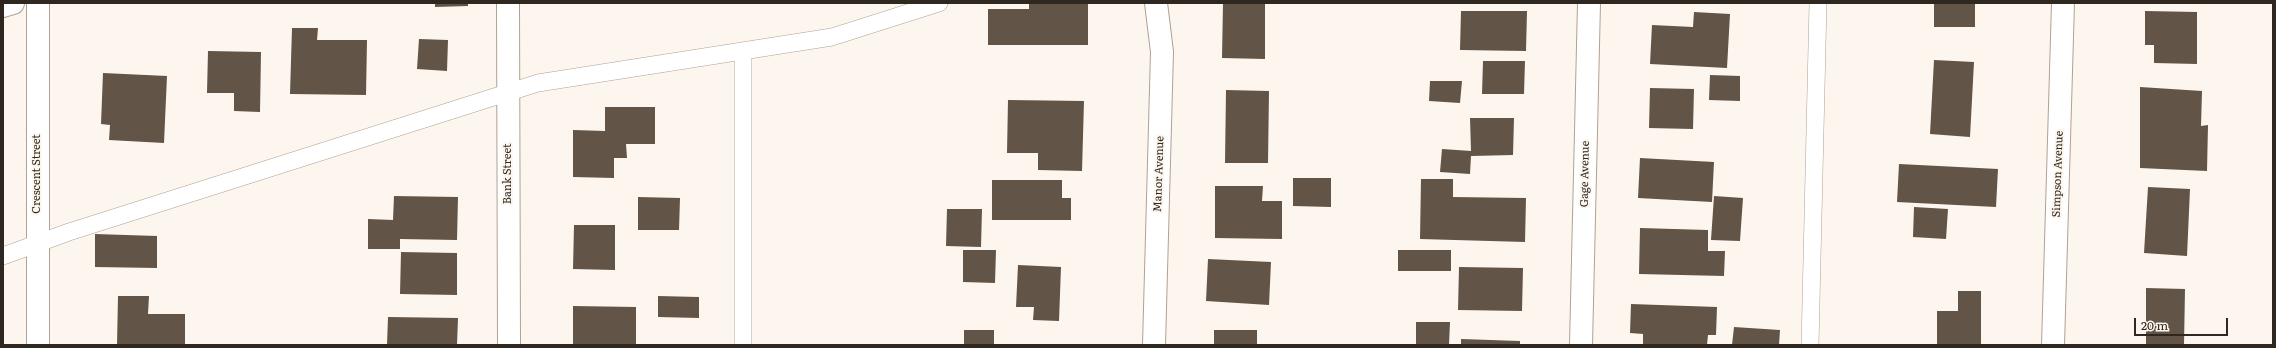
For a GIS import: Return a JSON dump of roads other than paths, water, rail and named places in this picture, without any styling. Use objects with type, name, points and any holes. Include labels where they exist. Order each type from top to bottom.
[{"type":"street","points":[[3,6],[13,3]]},
{"type":"street","name":"Crescent Street","points":[[38,3],[38,345]]},
{"type":"street","name":"Bank Street","points":[[508,3],[509,345]]},
{"type":"street","name":"Manor Avenue","points":[[1154,345],[1162,52],[1156,3]]},
{"type":"street","name":"Gage Avenue","points":[[1581,345],[1589,3]]},
{"type":"street","name":"Simpson Avenue","points":[[2053,345],[2063,3]]},
{"type":"lane","points":[[3,256],[538,83],[832,37],[939,3]]},
{"type":"lane","points":[[1810,345],[1818,3]]},
{"type":"lane","points":[[743,51],[743,345]]}]
